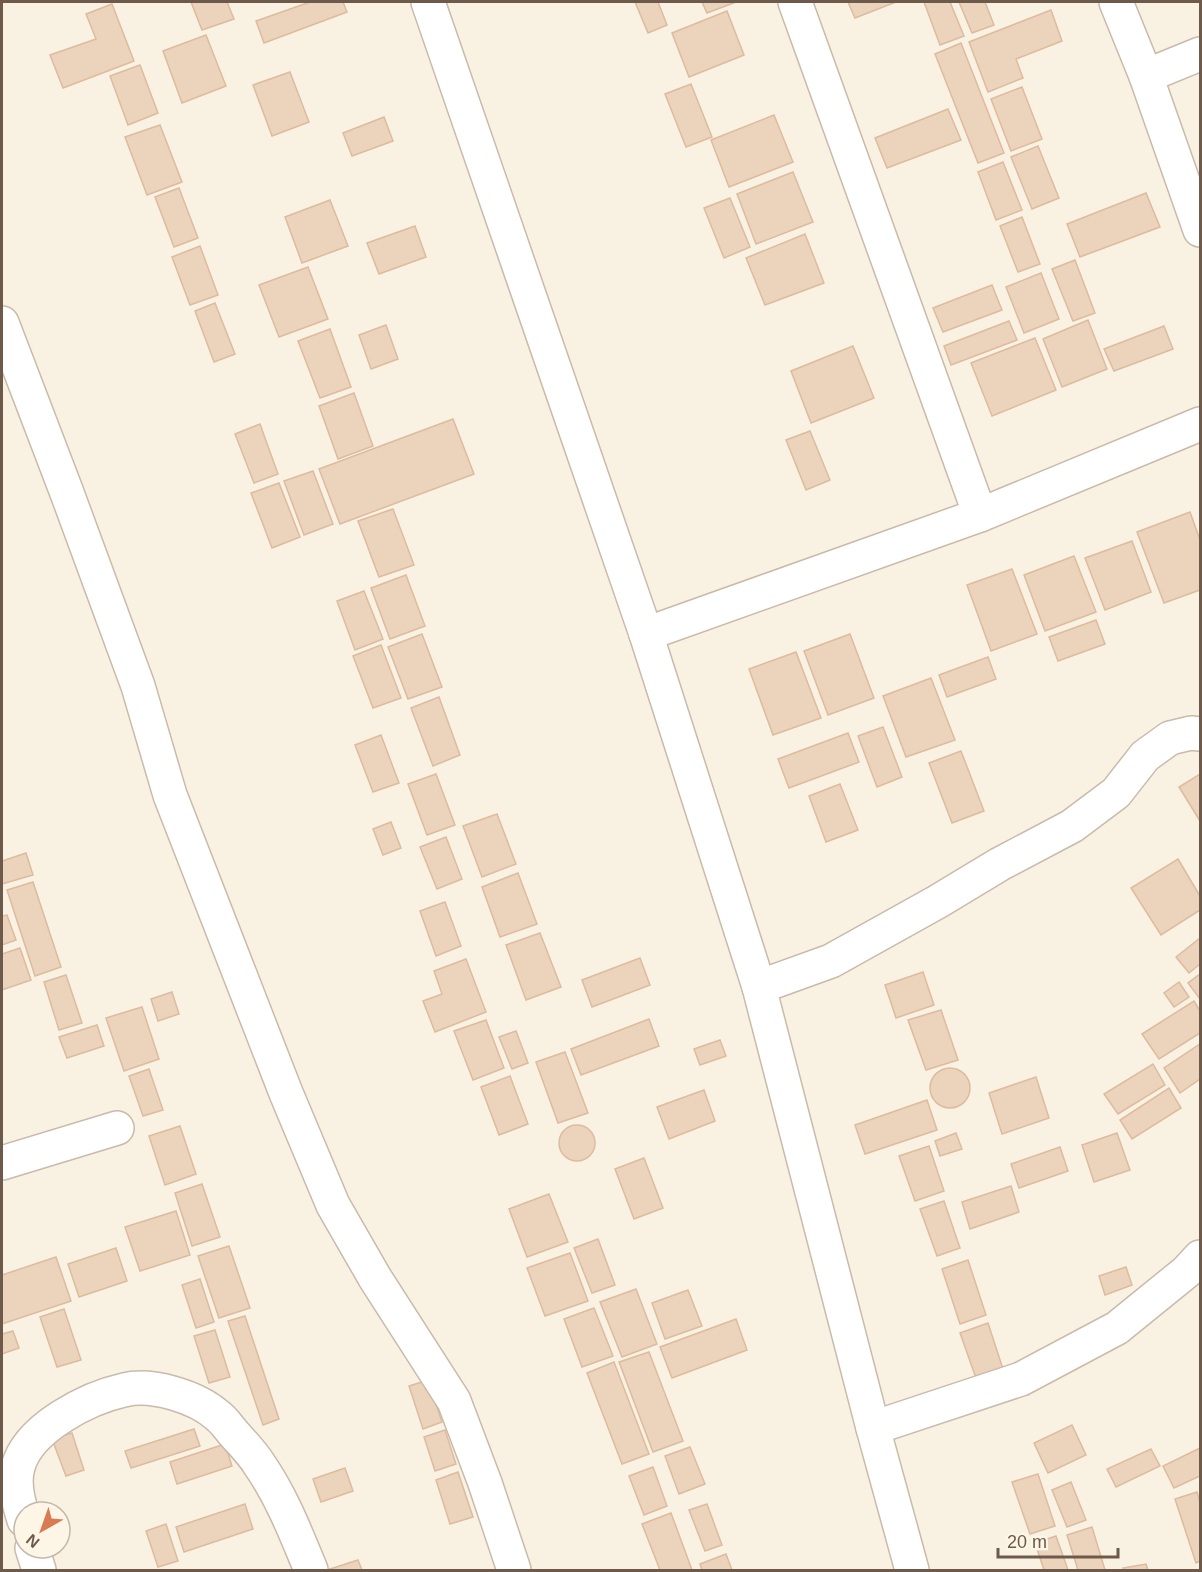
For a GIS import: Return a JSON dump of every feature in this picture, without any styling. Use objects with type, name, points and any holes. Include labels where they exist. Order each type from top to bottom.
[{"type":"street","points":[[429,2],[646,634],[759,987],[912,1570]]},
{"type":"street","points":[[795,2],[980,515]]},
{"type":"street","points":[[1116,2],[1146,76],[1200,230]]},
{"type":"street","points":[[1146,76],[1200,54]]},
{"type":"street","points":[[2,323],[138,686],[170,795],[303,1134],[333,1205],[375,1278],[454,1401],[514,1570]]},
{"type":"street","points":[[646,634],[980,515],[1200,424]]},
{"type":"street","points":[[759,987],[831,961],[1000,864],[1072,826],[1116,793],[1145,756],[1170,738],[1191,733],[1200,734]]},
{"type":"street","points":[[2,1163],[117,1128]]},
{"type":"street","points":[[873,1428],[1021,1379],[1117,1328],[1186,1272],[1200,1257]]},
{"type":"street","points":[[18,1500],[18,1467],[26,1450],[38,1435],[68,1411],[125,1389],[155,1390],[186,1396],[218,1415],[259,1463],[286,1509],[310,1570]]},
{"type":"building","points":[[191,2],[227,2],[234,19],[202,30]]},
{"type":"building","points":[[310,2],[343,2],[347,12],[264,43],[256,21]]},
{"type":"building","points":[[635,2],[658,2],[667,25],[648,33]]},
{"type":"building","points":[[702,2],[736,2],[707,13]]},
{"type":"building","points":[[848,2],[896,2],[855,18]]},
{"type":"building","points":[[924,2],[950,2],[964,36],[940,45]]},
{"type":"building","points":[[959,2],[985,2],[994,25],[972,33]]},
{"type":"building","points":[[112,4],[134,61],[63,88],[50,55],[96,39],[86,14]]},
{"type":"building","points":[[1051,10],[1062,41],[1016,59],[1023,78],[988,92],[969,42]]},
{"type":"building","points":[[727,11],[744,55],[689,77],[672,33]]},
{"type":"building","points":[[206,35],[226,86],[182,103],[163,51]]},
{"type":"building","points":[[961,43],[1004,153],[978,163],[935,54]]},
{"type":"building","points":[[140,65],[158,113],[128,125],[110,76]]},
{"type":"building","points":[[290,72],[309,122],[272,136],[253,85]]},
{"type":"building","points":[[691,84],[712,137],[686,147],[665,94]]},
{"type":"building","points":[[1022,87],[1042,139],[1011,151],[991,99]]},
{"type":"building","points":[[948,109],[961,140],[887,168],[875,138]]},
{"type":"building","points":[[774,115],[793,162],[729,187],[711,140]]},
{"type":"building","points":[[384,117],[393,141],[352,156],[343,133]]},
{"type":"building","points":[[160,125],[182,182],[147,195],[125,137]]},
{"type":"building","points":[[1038,146],[1059,198],[1032,209],[1011,157]]},
{"type":"building","points":[[1003,162],[1022,210],[996,220],[978,172]]},
{"type":"building","points":[[793,172],[813,222],[756,244],[737,194]]},
{"type":"building","points":[[179,188],[198,238],[174,247],[155,197]]},
{"type":"building","points":[[1146,193],[1160,227],[1080,257],[1067,224]]},
{"type":"building","points":[[730,198],[750,247],[724,258],[704,208]]},
{"type":"building","points":[[330,200],[348,246],[302,263],[285,217]]},
{"type":"building","points":[[1022,217],[1040,264],[1018,272],[1000,226]]},
{"type":"building","points":[[415,226],[426,257],[379,274],[367,243]]},
{"type":"building","points":[[805,234],[824,283],[765,305],[746,258]]},
{"type":"building","points":[[200,246],[218,295],[190,305],[172,257]]},
{"type":"building","points":[[1075,260],[1095,313],[1073,321],[1052,269]]},
{"type":"building","points":[[308,267],[328,319],[279,337],[259,285]]},
{"type":"building","points":[[1041,273],[1059,319],[1024,333],[1006,287]]},
{"type":"building","points":[[992,285],[1002,310],[943,332],[933,308]]},
{"type":"building","points":[[215,303],[235,354],[214,362],[195,311]]},
{"type":"building","points":[[1088,320],[1107,369],[1062,387],[1043,339]]},
{"type":"building","points":[[1009,321],[1017,340],[951,365],[944,346]]},
{"type":"building","points":[[386,325],[398,359],[371,369],[359,335]]},
{"type":"building","points":[[1164,326],[1173,349],[1114,371],[1104,349]]},
{"type":"building","points":[[330,329],[351,387],[320,398],[298,341]]},
{"type":"building","points":[[1035,338],[1056,390],[992,416],[971,363]]},
{"type":"building","points":[[853,346],[874,398],[811,423],[791,371]]},
{"type":"building","points":[[354,393],[373,446],[338,459],[319,406]]},
{"type":"building","points":[[453,419],[474,474],[340,524],[319,469]]},
{"type":"building","points":[[260,424],[278,474],[254,483],[235,434]]},
{"type":"building","points":[[810,431],[830,480],[806,490],[786,440]]},
{"type":"building","points":[[313,471],[333,524],[304,535],[284,481]]},
{"type":"building","points":[[279,483],[300,537],[272,548],[251,493]]},
{"type":"building","points":[[393,509],[414,565],[379,577],[358,521]]},
{"type":"building","points":[[1190,512],[1200,540],[1200,590],[1164,603],[1137,532]]},
{"type":"building","points":[[1132,541],[1151,592],[1105,610],[1085,558]]},
{"type":"building","points":[[1074,556],[1096,612],[1045,631],[1024,575]]},
{"type":"building","points":[[1012,569],[1037,634],[991,651],[967,585]]},
{"type":"building","points":[[406,575],[425,626],[390,639],[371,588]]},
{"type":"building","points":[[364,591],[383,639],[355,650],[337,601]]},
{"type":"building","points":[[1096,620],[1105,644],[1058,661],[1049,637]]},
{"type":"building","points":[[422,634],[442,687],[408,699],[388,647]]},
{"type":"building","points":[[850,634],[874,698],[828,715],[804,651]]},
{"type":"building","points":[[381,645],[401,698],[373,708],[353,656]]},
{"type":"building","points":[[796,652],[821,718],[773,735],[749,669]]},
{"type":"building","points":[[988,657],[996,679],[947,697],[939,675]]},
{"type":"building","points":[[931,678],[955,740],[906,757],[883,696]]},
{"type":"building","points":[[439,697],[460,755],[433,766],[411,708]]},
{"type":"building","points":[[883,727],[902,777],[877,787],[858,736]]},
{"type":"building","points":[[848,733],[859,762],[789,788],[778,759]]},
{"type":"building","points":[[381,735],[399,783],[373,792],[355,745]]},
{"type":"building","points":[[961,751],[984,811],[952,823],[929,763]]},
{"type":"building","points":[[436,774],[455,825],[427,835],[408,784]]},
{"type":"building","points":[[1200,774],[1200,821],[1179,787]]},
{"type":"building","points":[[840,784],[858,830],[826,842],[809,796]]},
{"type":"building","points":[[497,814],[516,864],[482,877],[463,826]]},
{"type":"building","points":[[391,822],[401,848],[383,855],[373,829]]},
{"type":"building","points":[[446,837],[462,879],[437,889],[420,847]]},
{"type":"building","points":[[26,853],[33,875],[2,884],[2,861]]},
{"type":"building","points":[[1178,859],[1200,896],[1200,910],[1161,935],[1131,888]]},
{"type":"building","points":[[518,873],[537,924],[500,937],[482,887]]},
{"type":"building","points":[[33,882],[61,967],[35,976],[7,890]]},
{"type":"building","points":[[445,902],[461,946],[436,956],[420,911]]},
{"type":"building","points":[[7,915],[16,940],[2,945],[2,916]]},
{"type":"building","points":[[540,933],[561,987],[526,1000],[506,945]]},
{"type":"building","points":[[1200,938],[1200,964],[1189,973],[1176,957]]},
{"type":"building","points":[[20,948],[31,980],[2,990],[2,954]]},
{"type":"building","points":[[640,958],[650,985],[592,1007],[582,980]]},
{"type":"building","points":[[466,959],[486,1012],[435,1032],[423,1001],[442,994],[434,971]]},
{"type":"building","points":[[923,972],[934,1005],[896,1018],[885,985]]},
{"type":"building","points":[[1200,974],[1200,999],[1188,983]]},
{"type":"building","points":[[66,975],[82,1023],[59,1030],[44,982]]},
{"type":"building","points":[[1179,982],[1189,997],[1174,1007],[1164,993]]},
{"type":"building","points":[[172,992],[179,1014],[158,1021],[151,999]]},
{"type":"building","points":[[1194,1001],[1200,1011],[1200,1033],[1159,1059],[1142,1034]]},
{"type":"building","points":[[142,1007],[159,1059],[124,1071],[106,1018]]},
{"type":"building","points":[[941,1010],[958,1060],[926,1070],[908,1020]]},
{"type":"building","points":[[649,1019],[659,1046],[581,1075],[571,1049]]},
{"type":"building","points":[[486,1020],[504,1068],[473,1080],[454,1031]]},
{"type":"building","points":[[97,1025],[104,1046],[67,1058],[59,1037]]},
{"type":"building","points":[[516,1031],[528,1063],[512,1069],[499,1037]]},
{"type":"building","points":[[720,1040],[726,1056],[700,1065],[694,1049]]},
{"type":"building","points":[[1200,1044],[1200,1079],[1180,1093],[1164,1068]]},
{"type":"building","points":[[565,1052],[588,1113],[558,1123],[536,1062]]},
{"type":"building","points":[[1153,1064],[1165,1085],[1118,1114],[1104,1094]]},
{"type":"building","points":[[950,1068],[964,1074],[970,1088],[964,1102],[950,1108],[936,1102],[930,1088],[936,1074]]},
{"type":"building","points":[[149,1069],[163,1110],[143,1116],[129,1076]]},
{"type":"building","points":[[510,1076],[528,1124],[499,1135],[481,1087]]},
{"type":"building","points":[[1036,1077],[1049,1118],[1002,1134],[989,1093]]},
{"type":"building","points":[[1169,1088],[1181,1108],[1132,1139],[1120,1120]]},
{"type":"building","points":[[704,1090],[715,1121],[669,1139],[657,1107]]},
{"type":"building","points":[[927,1100],[937,1130],[865,1154],[855,1125]]},
{"type":"building","points":[[577,1125],[589,1131],[595,1143],[589,1155],[577,1161],[565,1155],[559,1143],[565,1131]]},
{"type":"building","points":[[180,1126],[196,1174],[165,1185],[149,1136]]},
{"type":"building","points":[[956,1133],[962,1149],[940,1156],[935,1141]]},
{"type":"building","points":[[1117,1133],[1130,1170],[1094,1182],[1082,1145]]},
{"type":"building","points":[[929,1146],[944,1191],[915,1201],[899,1156]]},
{"type":"building","points":[[1060,1147],[1068,1171],[1019,1188],[1011,1164]]},
{"type":"building","points":[[644,1158],[663,1208],[634,1219],[615,1169]]},
{"type":"building","points":[[202,1184],[220,1237],[192,1246],[175,1193]]},
{"type":"building","points":[[1011,1186],[1019,1212],[970,1229],[962,1202]]},
{"type":"building","points":[[549,1194],[568,1242],[527,1257],[509,1209]]},
{"type":"building","points":[[944,1201],[960,1248],[937,1256],[920,1209]]},
{"type":"building","points":[[176,1211],[190,1255],[140,1271],[125,1227]]},
{"type":"building","points":[[598,1239],[615,1285],[592,1293],[574,1248]]},
{"type":"building","points":[[229,1246],[250,1308],[219,1318],[198,1256]]},
{"type":"building","points":[[116,1248],[127,1281],[79,1297],[68,1264]]},
{"type":"building","points":[[570,1253],[588,1301],[545,1316],[527,1268]]},
{"type":"building","points":[[56,1257],[71,1301],[2,1324],[2,1275]]},
{"type":"building","points":[[968,1260],[986,1315],[960,1324],[942,1269]]},
{"type":"building","points":[[1126,1267],[1132,1285],[1105,1295],[1099,1276]]},
{"type":"building","points":[[200,1279],[214,1322],[196,1328],[182,1285]]},
{"type":"building","points":[[636,1289],[657,1344],[622,1357],[600,1302]]},
{"type":"building","points":[[688,1290],[702,1326],[665,1339],[652,1303]]},
{"type":"building","points":[[594,1308],[613,1356],[582,1367],[564,1319]]},
{"type":"building","points":[[64,1309],[81,1360],[57,1367],[40,1317]]},
{"type":"building","points":[[245,1316],[279,1419],[263,1425],[228,1321]]},
{"type":"building","points":[[736,1319],[747,1350],[672,1378],[660,1347]]},
{"type":"building","points":[[988,1323],[1003,1369],[976,1378],[960,1333]]},
{"type":"building","points":[[215,1330],[230,1377],[209,1383],[194,1336]]},
{"type":"building","points":[[13,1331],[19,1348],[2,1354],[2,1334]]},
{"type":"building","points":[[649,1352],[683,1441],[653,1452],[619,1362]]},
{"type":"building","points":[[614,1362],[649,1454],[622,1464],[587,1373]]},
{"type":"building","points":[[428,1380],[442,1422],[423,1429],[409,1386]]},
{"type":"building","points":[[1072,1425],[1086,1455],[1048,1473],[1034,1443]]},
{"type":"building","points":[[194,1429],[200,1446],[131,1468],[125,1451]]},
{"type":"building","points":[[445,1430],[456,1464],[435,1471],[424,1437]]},
{"type":"building","points":[[72,1433],[84,1470],[66,1476],[52,1439]]},
{"type":"building","points":[[225,1444],[232,1466],[177,1484],[170,1462]]},
{"type":"building","points":[[690,1447],[705,1484],[679,1494],[665,1456]]},
{"type":"building","points":[[1200,1448],[1200,1476],[1174,1488],[1163,1466]]},
{"type":"building","points":[[1151,1449],[1160,1466],[1116,1487],[1107,1469]]},
{"type":"building","points":[[653,1467],[667,1506],[644,1515],[629,1476]]},
{"type":"building","points":[[345,1468],[353,1491],[321,1502],[313,1479]]},
{"type":"building","points":[[458,1472],[473,1517],[450,1524],[436,1480]]},
{"type":"building","points":[[1038,1474],[1055,1526],[1030,1534],[1012,1482]]},
{"type":"building","points":[[1071,1482],[1086,1520],[1067,1527],[1052,1490]]},
{"type":"building","points":[[1197,1492],[1200,1502],[1200,1561],[1196,1563],[1175,1499]]},
{"type":"building","points":[[245,1504],[253,1529],[184,1552],[176,1527]]},
{"type":"building","points":[[707,1504],[722,1545],[705,1551],[689,1510]]},
{"type":"building","points":[[671,1513],[692,1570],[660,1570],[642,1524]]},
{"type":"building","points":[[166,1524],[178,1561],[158,1567],[146,1531]]},
{"type":"building","points":[[1092,1527],[1105,1570],[1078,1570],[1067,1535]]},
{"type":"building","points":[[1056,1536],[1068,1570],[1044,1570],[1035,1543]]},
{"type":"building","points":[[726,1554],[732,1570],[702,1570],[700,1564]]},
{"type":"building","points":[[358,1560],[362,1570],[327,1570]]},
{"type":"building","points":[[1146,1564],[1148,1570],[1124,1570],[1123,1568]]}]
